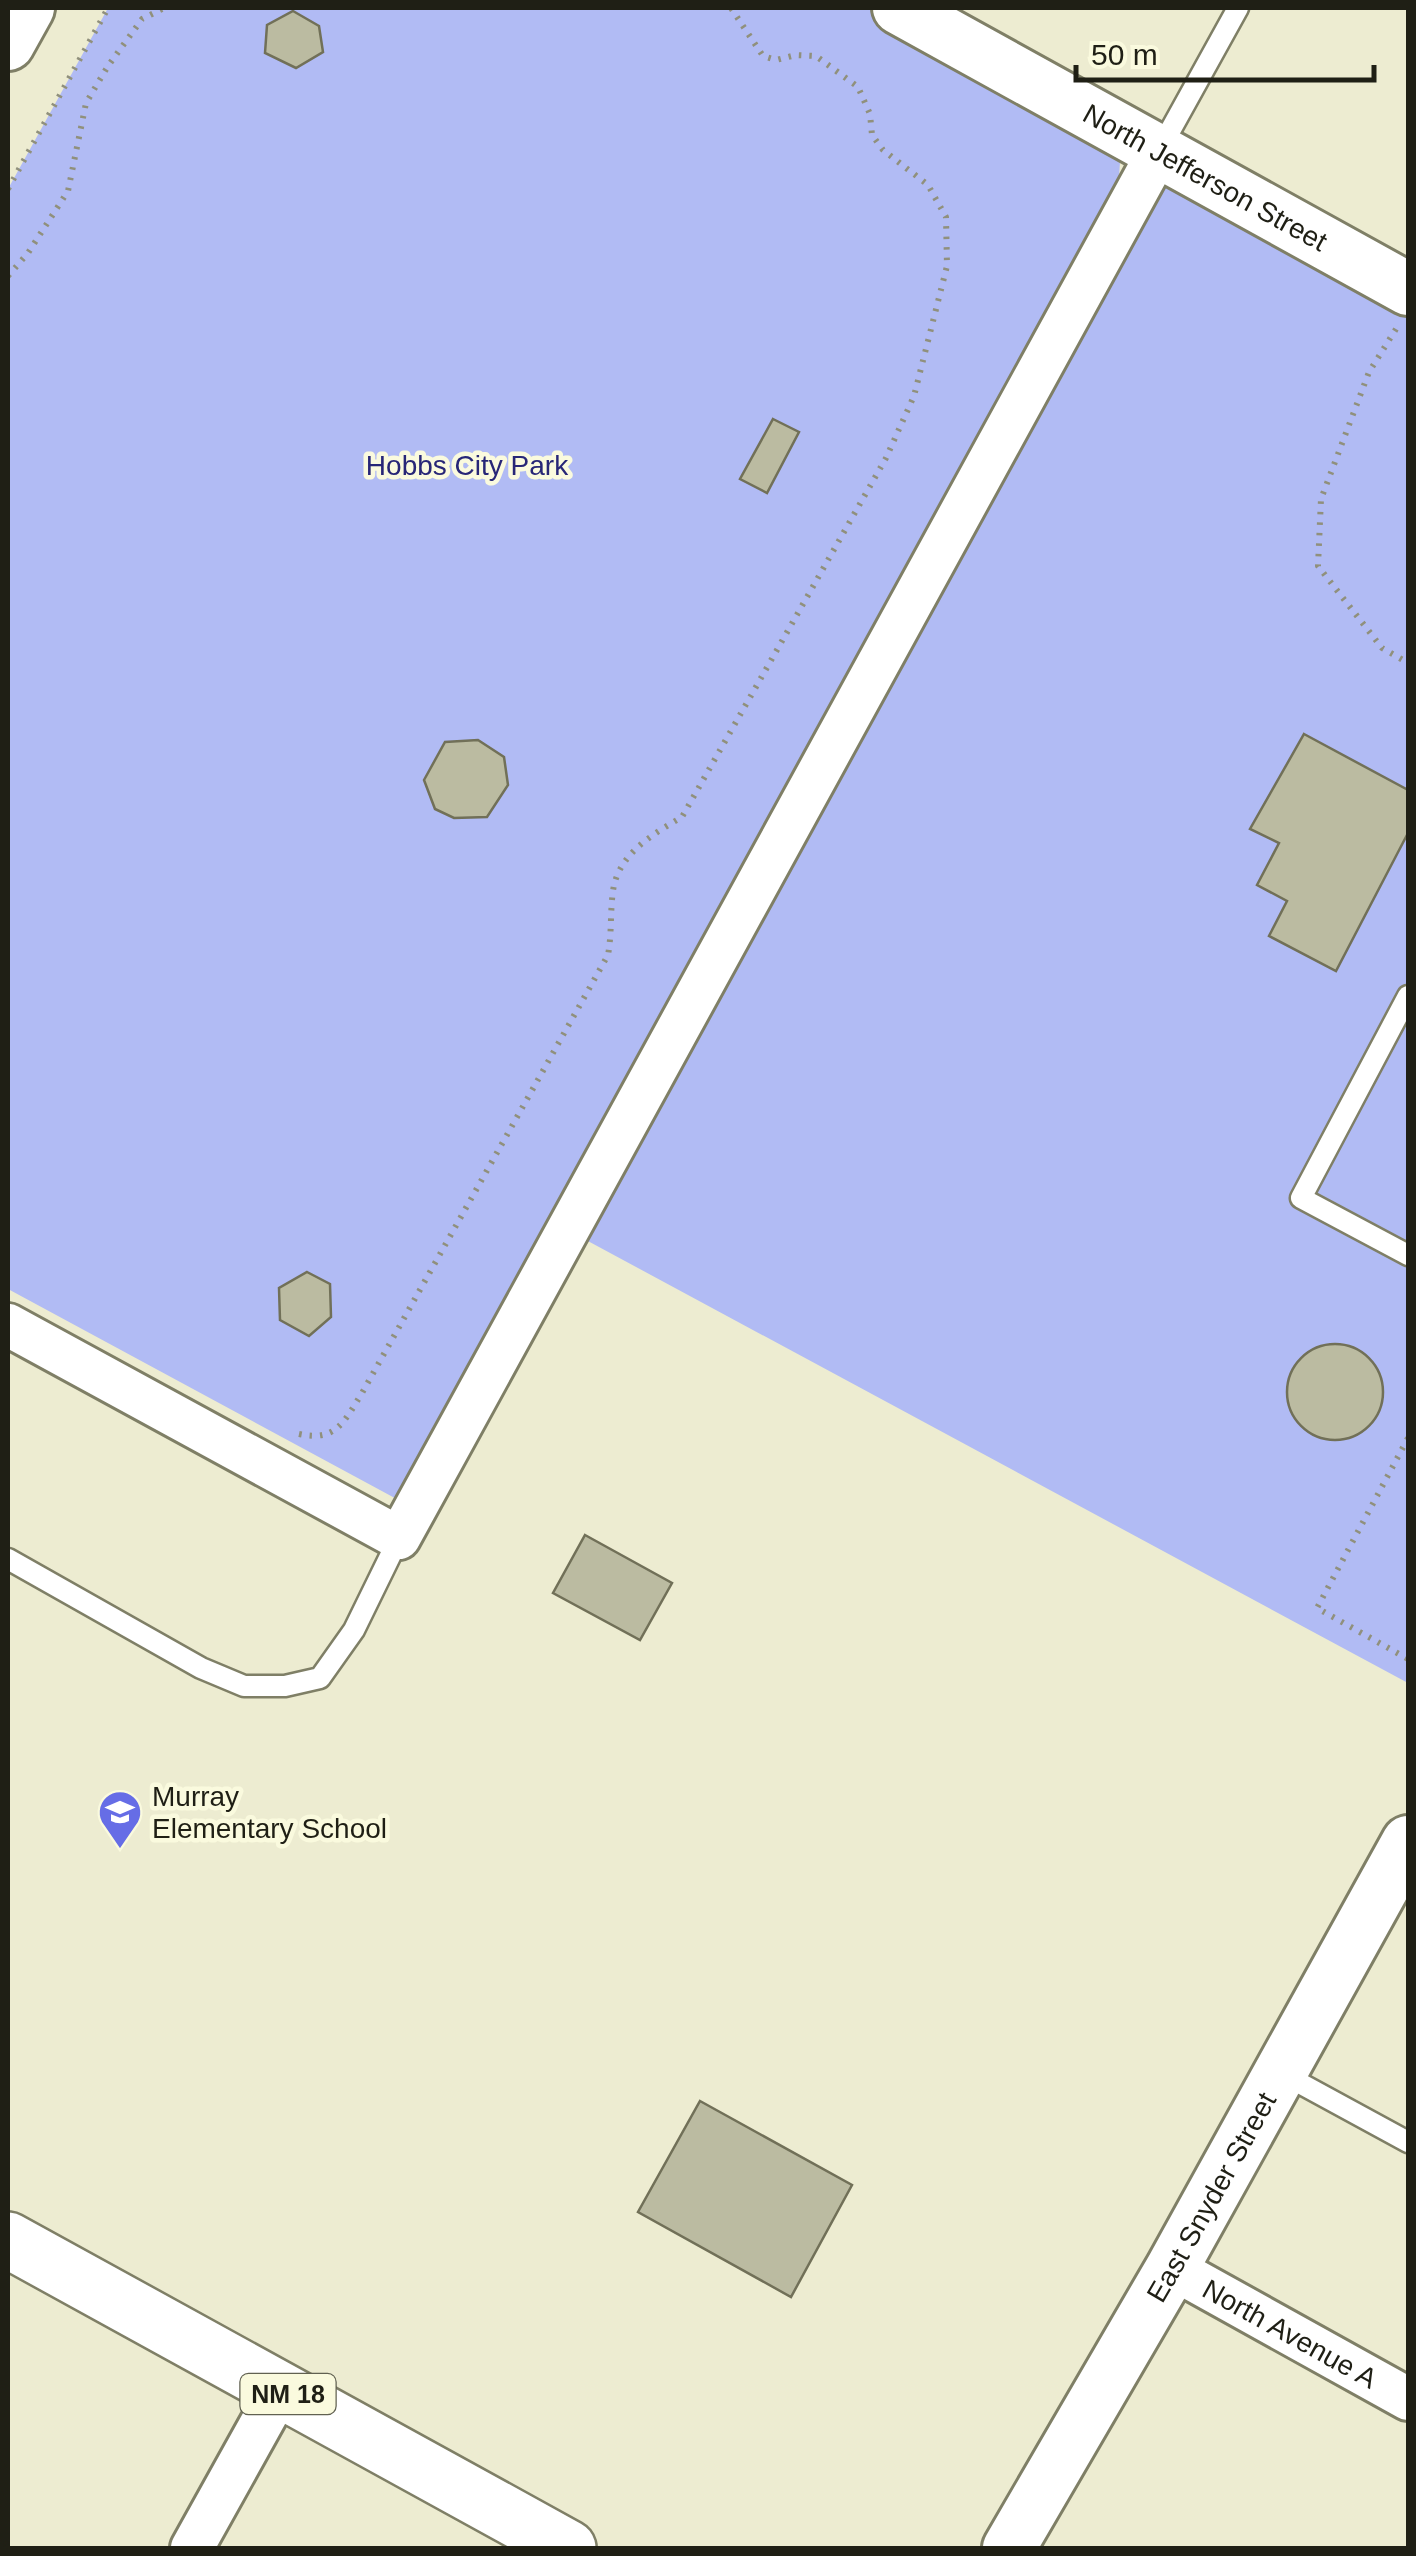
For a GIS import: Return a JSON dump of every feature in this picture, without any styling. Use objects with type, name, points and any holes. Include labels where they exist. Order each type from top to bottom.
[{"type":"main road","name":"NM 18","points":[[8,2240],[568,2548]]},
{"type":"street","points":[[8,44],[28,8]]},
{"type":"street","name":"North Jefferson Street","points":[[899,8],[1159,151],[1404,306]]},
{"type":"street","points":[[8,1325],[399,1538],[1159,151]]},
{"type":"street","name":"East Snyder Street","points":[[1009,2548],[1172,2268],[1408,1842]]},
{"type":"street","name":"North Avenue A","points":[[1172,2268],[1408,2399]]},
{"type":"street","points":[[192,2548],[280,2388]]},
{"type":"lane","points":[[1159,151],[1238,8]]},
{"type":"lane","points":[[1408,996],[1301,1198],[1408,1255]]},
{"type":"lane","points":[[8,1559],[201,1668],[244,1686],[284,1686],[320,1678],[354,1630],[399,1538]]},
{"type":"lane","points":[[1281,2072],[1408,2142]]},
{"type":"path","points":[[8,189],[108,8]]},
{"type":"path","points":[[8,276],[68,192],[86,103],[100,78],[142,19],[164,8]]},
{"type":"path","points":[[295,1434],[318,1438],[340,1427],[362,1393],[608,955],[613,890],[621,864],[636,848],[682,817],[886,458],[914,396],[947,266],[946,217],[928,185],[883,150],[872,135],[870,114],[858,88],[816,56],[796,54],[776,60],[763,56],[731,8]]},
{"type":"path","points":[[1404,306],[1368,372],[1322,499],[1318,566],[1382,648],[1408,663]]},
{"type":"path","points":[[1408,1438],[1317,1608],[1408,1659]]},
{"type":"green space","name":"Hobbs City Park","points":[[108,8],[885,8],[1122,131],[1118,193],[1141,161],[1408,307],[1408,1683],[586,1240],[404,1503],[8,1289],[8,189]]},
{"type":"building","points":[[293,11],[319,26],[323,52],[296,68],[265,53],[267,25]]},
{"type":"building","points":[[773,419],[799,432],[767,493],[740,479]]},
{"type":"building","points":[[1304,734],[1408,790],[1408,833],[1336,971],[1269,936],[1287,901],[1257,885],[1279,843],[1250,829]]},
{"type":"building","points":[[478,740],[504,757],[508,785],[487,817],[454,818],[435,809],[424,780],[445,742]]},
{"type":"building","points":[[307,1272],[330,1284],[331,1317],[309,1336],[280,1320],[279,1288]]},
{"type":"building","points":[[1335,1344],[1353,1348],[1369,1358],[1379,1374],[1383,1392],[1379,1410],[1369,1426],[1353,1436],[1335,1440],[1317,1436],[1301,1426],[1291,1410],[1287,1392],[1291,1374],[1301,1358],[1317,1348]]},
{"type":"building","points":[[585,1535],[672,1583],[640,1640],[553,1593]]},
{"type":"building","points":[[700,2101],[852,2185],[791,2297],[638,2212]]},
{"type":"place","name":"Murray Elementary School","points":[[120,1850]]}]
